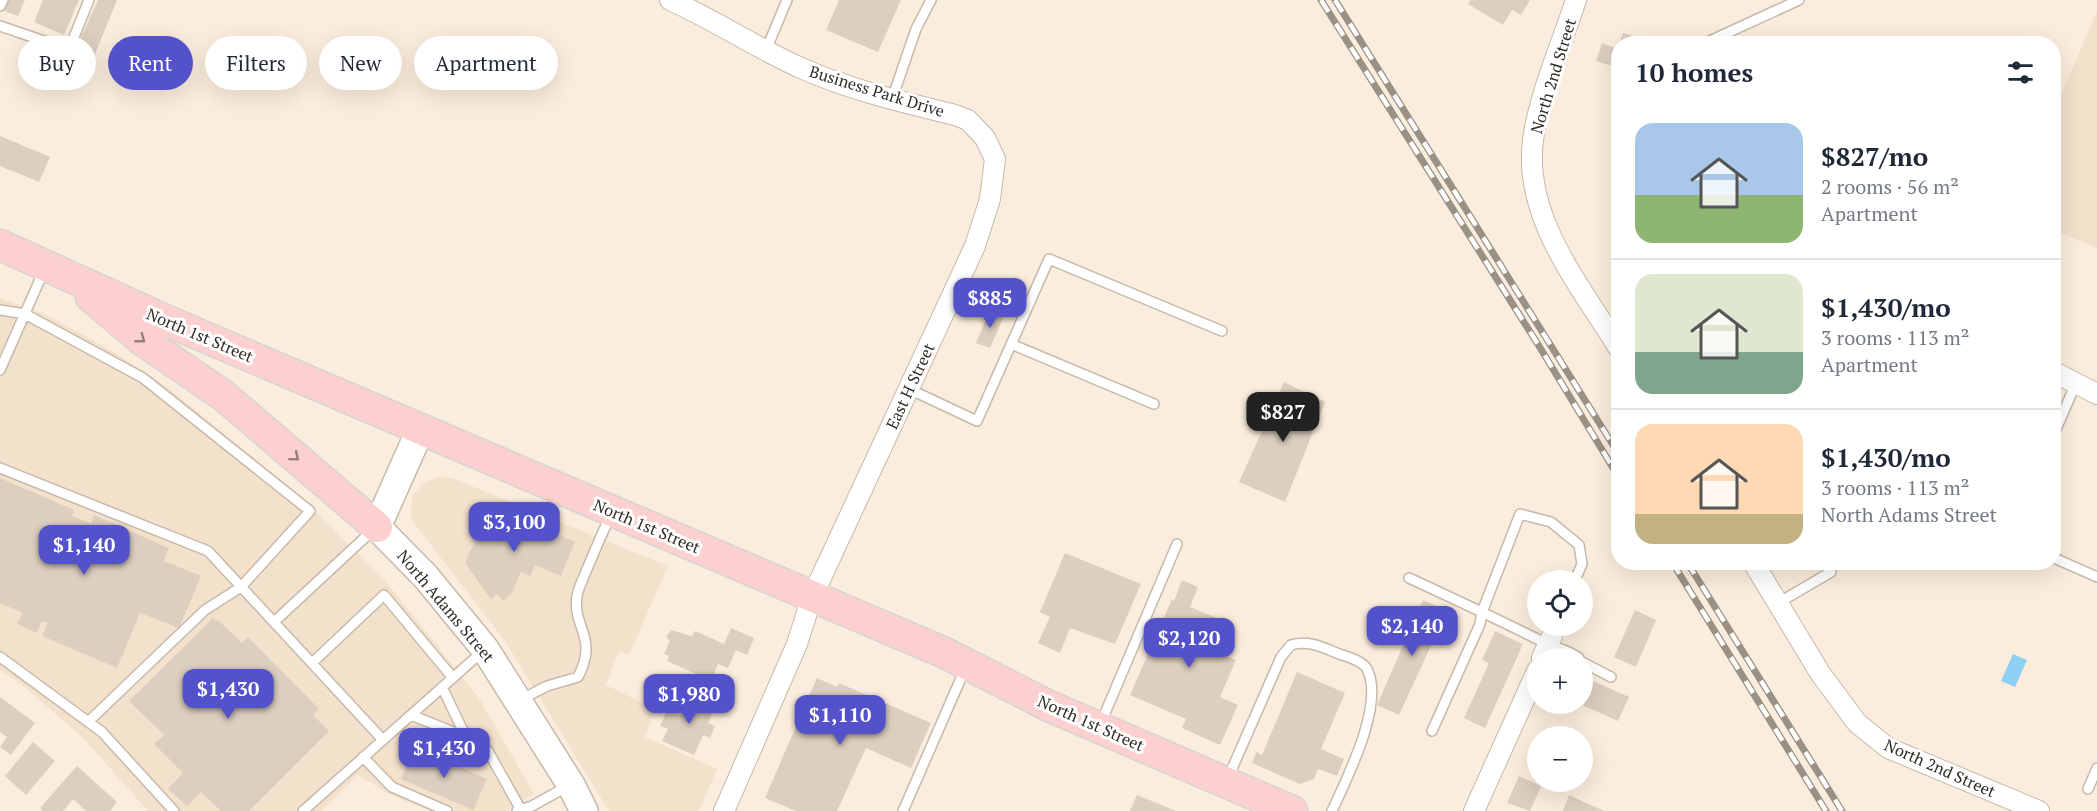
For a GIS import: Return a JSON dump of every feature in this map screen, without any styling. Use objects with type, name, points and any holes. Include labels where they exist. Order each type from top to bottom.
[{"type":"main road","name":"North 1st Street","points":[[0,245],[172,323],[945,653],[1049,706],[1226,782],[1274,808]]},
{"type":"main road","points":[[55,270],[142,340],[224,396],[377,527]]},
{"type":"street","name":"Business Park Drive","points":[[670,0],[831,81],[968,120],[985,138]]},
{"type":"street","name":"North 2nd Street","points":[[1576,0],[1537,120],[1532,154],[1534,189],[1538,206],[1550,235],[1611,335]]},
{"type":"street","name":"East H Street","points":[[724,811],[797,644],[812,597],[975,246],[990,199],[995,159],[985,138]]},
{"type":"street","points":[[2061,376],[2097,394]]},
{"type":"street","points":[[377,527],[421,428]]},
{"type":"street","name":"North Adams Street","points":[[377,527],[426,578],[485,649],[571,784],[584,811]]},
{"type":"street","name":"North 2nd Street","points":[[1758,570],[1820,673],[1857,723],[1888,748],[2039,811]]},
{"type":"street","points":[[1474,811],[1527,693]]},
{"type":"lane","points":[[0,6],[3,0]]},
{"type":"lane","points":[[0,26],[64,46],[72,42],[89,0]]},
{"type":"lane","points":[[766,50],[787,0]]},
{"type":"lane","points":[[892,99],[916,29],[931,0]]},
{"type":"lane","points":[[1720,36],[1799,0]]},
{"type":"lane","points":[[909,389],[977,421],[1049,259],[1222,331]]},
{"type":"lane","points":[[0,370],[25,314],[55,270]]},
{"type":"lane","points":[[0,310],[25,314],[143,378],[310,511],[241,587],[205,610],[88,722]]},
{"type":"lane","points":[[1011,344],[1154,404]]},
{"type":"lane","points":[[2061,418],[2076,383]]},
{"type":"lane","points":[[0,468],[208,551],[383,740]]},
{"type":"lane","points":[[518,701],[547,686],[578,677],[586,662],[587,647],[577,608],[577,595],[595,547],[612,512]]},
{"type":"lane","points":[[1432,731],[1480,624],[1482,612],[1520,514],[1551,522],[1579,545],[1582,564],[1579,570]]},
{"type":"lane","points":[[274,622],[377,527]]},
{"type":"lane","points":[[1099,727],[1177,544]]},
{"type":"lane","points":[[2061,561],[2097,577]]},
{"type":"lane","points":[[1778,603],[1831,572],[1830,570]]},
{"type":"lane","points":[[1409,578],[1563,648]]},
{"type":"lane","points":[[312,663],[384,595],[453,678]]},
{"type":"lane","points":[[1226,782],[1281,657],[1290,645],[1312,642],[1359,662],[1367,668],[1370,679],[1372,701],[1358,756],[1332,811]]},
{"type":"lane","points":[[303,811],[485,649]]},
{"type":"lane","points":[[0,657],[102,732],[174,811]]},
{"type":"lane","points":[[903,811],[967,664]]},
{"type":"lane","points":[[1593,668],[1611,677]]},
{"type":"lane","points":[[442,687],[466,737]]},
{"type":"lane","points":[[411,715],[466,737],[488,751],[519,810],[539,808],[571,784]]},
{"type":"lane","points":[[363,757],[392,787],[447,811]]},
{"type":"lane","points":[[2088,789],[2097,768]]},
{"type":"shaded area","points":[[2097,11],[2097,248],[2061,233],[2061,95]]},
{"type":"shaded area","points":[[0,298],[45,314],[116,353],[167,387],[292,489],[383,578],[479,698],[534,794],[507,811],[430,811],[387,793],[358,775],[322,811],[148,811],[83,738],[21,684],[0,670]]},
{"type":"shaded area","points":[[438,477],[452,478],[668,566],[629,655],[619,651],[606,685],[655,709],[645,737],[717,769],[699,811],[609,811],[505,641],[413,522],[410,510],[413,495],[423,483]]},
{"type":"water","points":[[2013,654],[2027,660],[2015,687],[2001,681]]},
{"type":"building","points":[[6,0],[25,0],[18,16],[2,10]]},
{"type":"building","points":[[43,0],[79,0],[64,35],[34,22]]},
{"type":"building","points":[[98,0],[117,0],[96,52],[96,36],[82,36]]},
{"type":"building","points":[[839,0],[901,0],[878,52],[826,30]]},
{"type":"building","points":[[1470,0],[1530,0],[1521,15],[1512,10],[1503,25],[1468,4]]},
{"type":"building","points":[[1602,43],[1611,46],[1611,66],[1596,61]]},
{"type":"building","points":[[0,136],[50,157],[39,182],[0,166]]},
{"type":"building","points":[[990,310],[1004,316],[990,348],[976,343]]},
{"type":"building","points":[[1284,382],[1325,402],[1285,502],[1239,482]]},
{"type":"building","points":[[0,478],[74,510],[72,516],[91,524],[94,515],[169,548],[164,561],[201,576],[179,628],[140,613],[117,668],[42,636],[48,623],[42,621],[37,633],[17,624],[23,613],[0,603]]},
{"type":"building","points":[[506,511],[575,542],[561,576],[535,565],[530,576],[521,572],[511,594],[503,601],[497,594],[491,599],[465,563],[474,543],[471,537],[476,525],[487,522],[499,527]]},
{"type":"building","points":[[1065,553],[1141,584],[1115,644],[1070,628],[1060,653],[1038,643],[1050,617],[1040,612]]},
{"type":"building","points":[[1182,580],[1198,587],[1190,607],[1227,622],[1214,651],[1236,660],[1220,697],[1238,705],[1220,745],[1182,728],[1186,719],[1130,695]]},
{"type":"building","points":[[1423,600],[1447,611],[1399,715],[1377,705]]},
{"type":"building","points":[[1635,610],[1656,620],[1636,667],[1614,657]]},
{"type":"building","points":[[213,618],[242,643],[248,637],[319,709],[313,715],[329,731],[249,811],[221,811],[201,792],[187,806],[168,789],[183,773],[154,744],[164,735],[129,701]]},
{"type":"building","points":[[731,628],[754,638],[747,655],[736,650],[728,668],[718,664],[713,677],[705,674],[703,677],[667,661],[669,656],[664,654],[670,641],[666,637],[671,630],[692,636],[695,631],[724,644]]},
{"type":"building","points":[[1495,631],[1523,644],[1485,728],[1464,718],[1489,663],[1482,660]]},
{"type":"building","points":[[1297,672],[1345,693],[1321,749],[1344,759],[1337,776],[1318,769],[1314,779],[1300,784],[1252,763],[1256,752],[1262,755]]},
{"type":"building","points":[[817,678],[837,687],[839,683],[931,723],[911,768],[866,748],[837,811],[796,811],[765,798]]},
{"type":"building","points":[[1593,681],[1629,697],[1618,721],[1593,710]]},
{"type":"building","points":[[699,694],[717,703],[708,723],[715,726],[710,738],[703,735],[694,755],[662,741],[668,729],[660,726],[668,709],[681,715],[687,701],[695,704]]},
{"type":"building","points":[[0,697],[35,723],[11,755],[0,747],[7,737],[0,732]]},
{"type":"building","points":[[33,742],[55,761],[26,795],[5,776]]},
{"type":"building","points":[[414,747],[487,779],[473,810],[401,779]]},
{"type":"building","points":[[77,766],[117,802],[110,811],[86,811],[73,799],[63,811],[43,811],[40,808]]},
{"type":"building","points":[[1519,776],[1527,780],[1527,792],[1538,792],[1530,811],[1507,803]]},
{"type":"building","points":[[1137,795],[1176,811],[1130,811]]},
{"type":"building","points":[[1569,795],[1604,811],[1563,811]]},
{"type":"railway","points":[[1321,0],[1611,464]]},
{"type":"railway","points":[[1335,0],[1611,442]]},
{"type":"railway","points":[[1677,570],[1826,811]]},
{"type":"railway","points":[[1692,570],[1842,811]]}]
